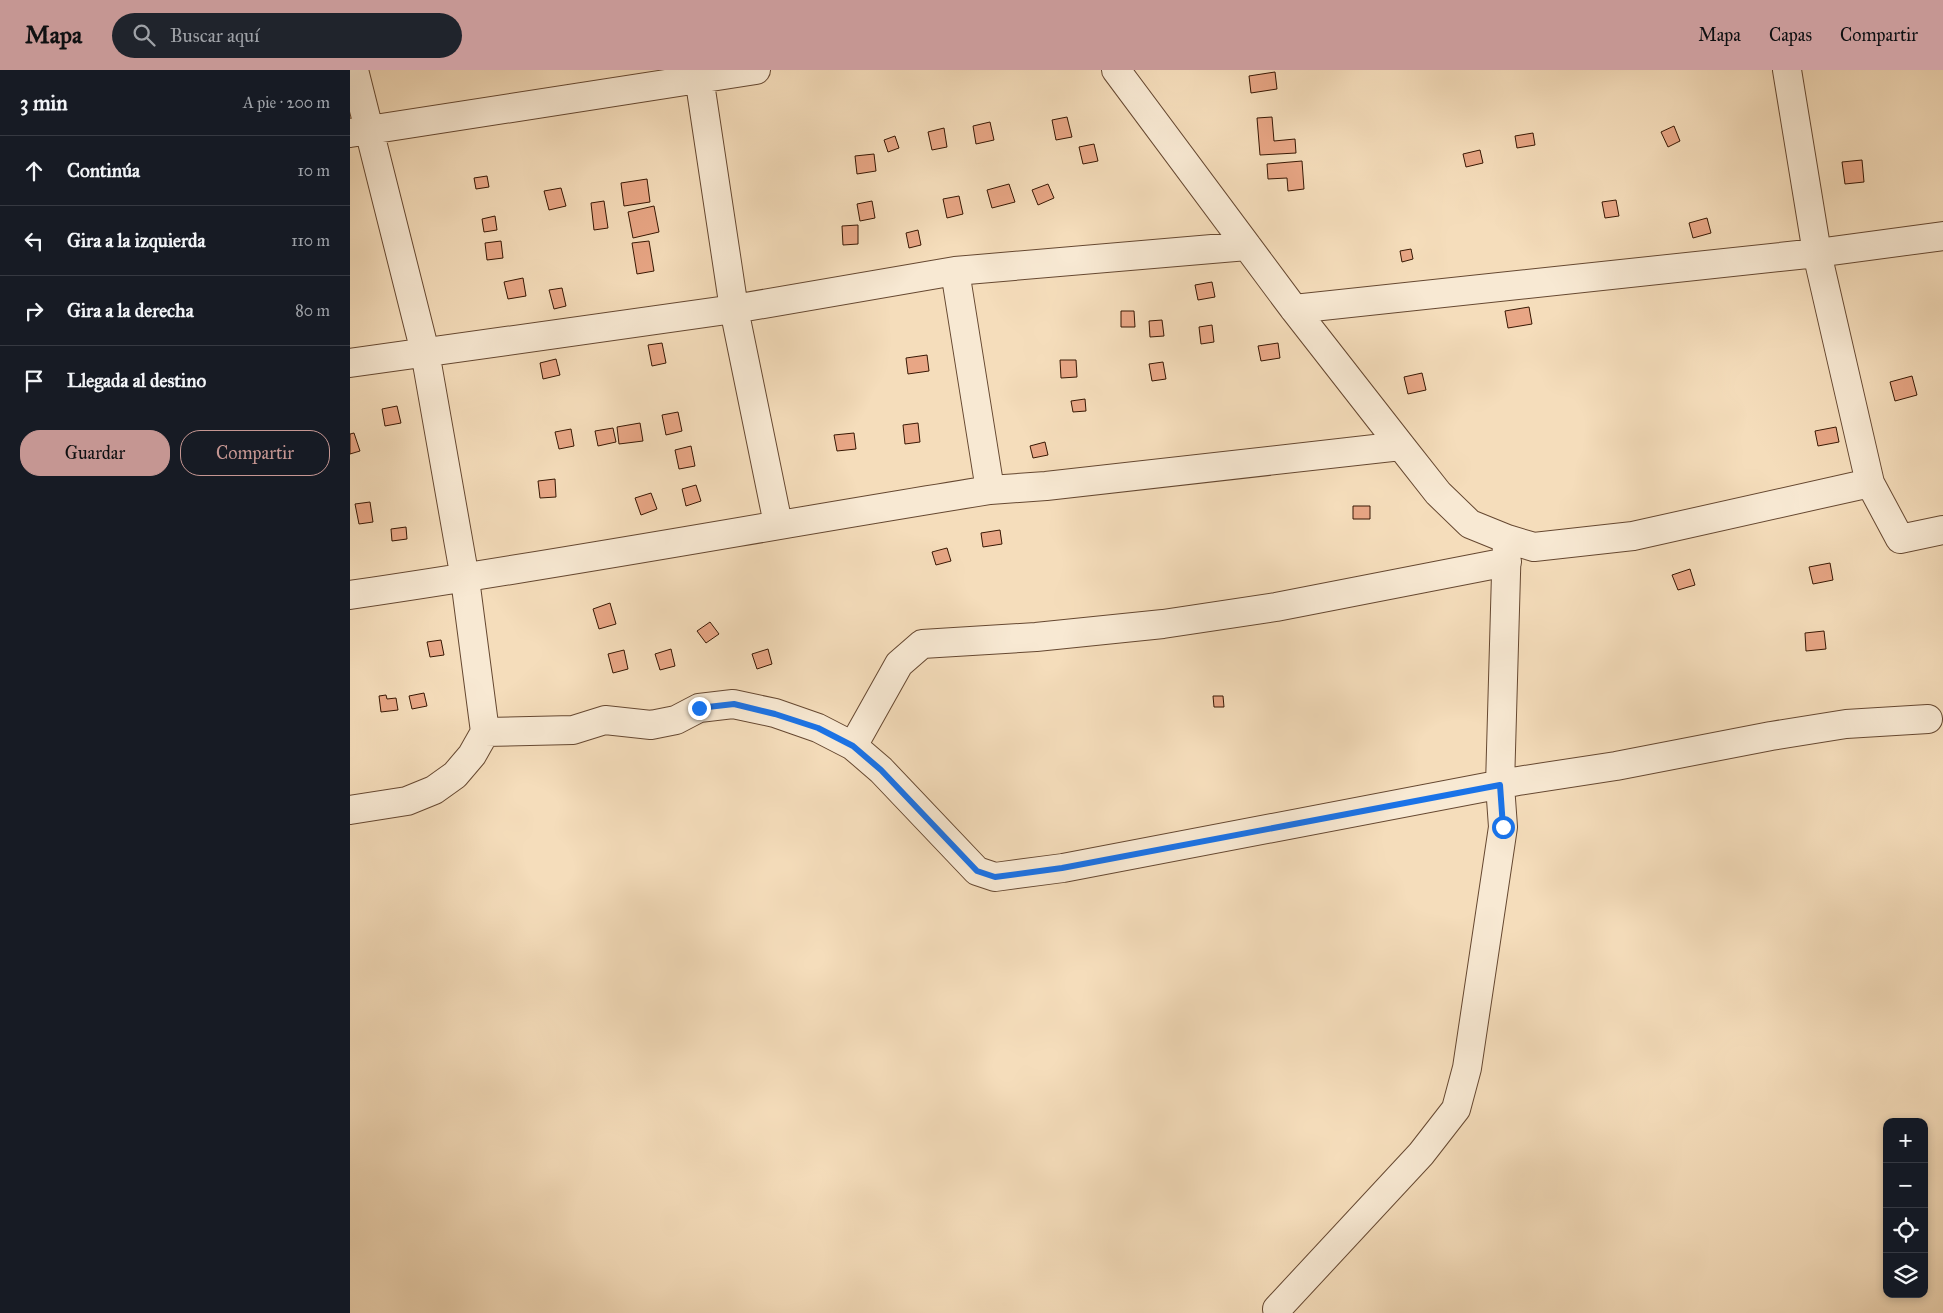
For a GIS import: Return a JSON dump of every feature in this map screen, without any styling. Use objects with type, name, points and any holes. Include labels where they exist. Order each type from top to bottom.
[{"type":"street","points":[[350,810],[407,801],[434,790],[455,775],[472,756],[485,732],[464,579],[425,352],[360,132],[354,70]]},
{"type":"street","points":[[360,132],[699,74],[756,70]]},
{"type":"street","points":[[1116,70],[1294,309],[1438,492],[1470,524],[1507,551]]},
{"type":"street","points":[[1787,70],[1817,253],[1870,483],[1900,539],[1943,530]]},
{"type":"street","points":[[699,74],[734,309],[778,524]]},
{"type":"street","points":[[1294,309],[1817,253],[1943,236]]},
{"type":"street","points":[[350,363],[734,309],[956,271],[1247,246]]},
{"type":"street","points":[[956,271],[990,490]]},
{"type":"street","points":[[350,595],[464,579],[778,524],[990,490],[1046,486],[1401,446]]},
{"type":"street","points":[[853,746],[899,664],[922,644],[1036,637],[1162,624],[1276,607],[1507,551],[1633,536],[1870,483]]},
{"type":"street","points":[[1277,1308],[1421,1154],[1456,1109],[1467,1068],[1503,827],[1500,785],[1507,551]]},
{"type":"street","points":[[485,732],[573,730],[605,720],[651,725],[676,720],[699,708],[734,704],[775,714],[818,728],[853,746],[881,770],[977,871],[995,877],[1062,868],[1771,736],[1846,724],[1928,719]]},
{"type":"building","points":[[1275,72],[1277,89],[1251,93],[1249,76]]},
{"type":"building","points":[[1067,117],[1072,137],[1056,140],[1052,120]]},
{"type":"building","points":[[1272,117],[1274,141],[1295,139],[1296,153],[1260,155],[1257,118]]},
{"type":"building","points":[[990,122],[994,140],[976,144],[973,126]]},
{"type":"building","points":[[1674,126],[1680,141],[1668,147],[1661,132]]},
{"type":"building","points":[[944,128],[947,147],[932,150],[928,132]]},
{"type":"building","points":[[1533,133],[1535,145],[1517,148],[1515,136]]},
{"type":"building","points":[[895,136],[899,148],[888,152],[884,140]]},
{"type":"building","points":[[1094,144],[1098,161],[1083,164],[1079,147]]},
{"type":"building","points":[[1480,150],[1483,163],[1466,167],[1463,154]]},
{"type":"building","points":[[874,154],[876,171],[857,174],[855,156]]},
{"type":"building","points":[[1862,160],[1864,182],[1845,184],[1842,162]]},
{"type":"building","points":[[1302,161],[1304,189],[1288,191],[1287,178],[1268,179],[1267,164]]},
{"type":"building","points":[[487,176],[489,187],[476,189],[474,178]]},
{"type":"building","points":[[647,179],[650,202],[624,206],[621,183]]},
{"type":"building","points":[[1009,184],[1015,202],[992,208],[987,190]]},
{"type":"building","points":[[1048,184],[1054,198],[1038,205],[1032,190]]},
{"type":"building","points":[[561,188],[566,206],[549,210],[544,191]]},
{"type":"building","points":[[959,196],[963,214],[947,218],[943,199]]},
{"type":"building","points":[[1616,200],[1619,216],[1605,218],[1602,202]]},
{"type":"building","points":[[604,201],[608,228],[594,230],[591,203]]},
{"type":"building","points":[[872,201],[875,218],[860,221],[857,204]]},
{"type":"building","points":[[654,206],[659,232],[633,238],[628,212]]},
{"type":"building","points":[[495,216],[497,230],[484,232],[482,219]]},
{"type":"building","points":[[1707,218],[1711,233],[1693,238],[1689,223]]},
{"type":"building","points":[[858,225],[858,244],[843,245],[842,226]]},
{"type":"building","points":[[918,230],[921,245],[909,248],[906,233]]},
{"type":"building","points":[[501,241],[503,258],[487,260],[485,243]]},
{"type":"building","points":[[649,241],[654,271],[637,274],[632,243]]},
{"type":"building","points":[[1411,249],[1413,259],[1402,262],[1400,251]]},
{"type":"building","points":[[523,278],[526,296],[508,299],[504,282]]},
{"type":"building","points":[[1212,282],[1215,297],[1198,300],[1195,285]]},
{"type":"building","points":[[562,288],[566,306],[554,309],[549,290]]},
{"type":"building","points":[[1529,307],[1532,324],[1508,328],[1505,311]]},
{"type":"building","points":[[1121,311],[1134,311],[1135,327],[1121,327]]},
{"type":"building","points":[[1162,320],[1164,336],[1150,337],[1149,321]]},
{"type":"building","points":[[1212,325],[1214,342],[1201,344],[1199,327]]},
{"type":"building","points":[[662,343],[666,363],[652,366],[648,345]]},
{"type":"building","points":[[1278,343],[1280,358],[1261,361],[1258,346]]},
{"type":"building","points":[[927,355],[929,371],[908,374],[906,358]]},
{"type":"building","points":[[556,359],[560,375],[543,379],[540,363]]},
{"type":"building","points":[[1060,360],[1076,360],[1077,377],[1061,378]]},
{"type":"building","points":[[1163,362],[1166,379],[1152,381],[1149,364]]},
{"type":"building","points":[[1422,373],[1426,390],[1408,394],[1404,377]]},
{"type":"building","points":[[1912,376],[1917,395],[1895,401],[1890,382]]},
{"type":"building","points":[[1085,399],[1086,411],[1073,412],[1071,401]]},
{"type":"building","points":[[397,406],[401,423],[385,426],[382,409]]},
{"type":"building","points":[[678,412],[682,431],[666,435],[662,415]]},
{"type":"building","points":[[640,423],[643,441],[619,444],[617,427]]},
{"type":"building","points":[[918,423],[920,442],[905,444],[903,425]]},
{"type":"building","points":[[1836,427],[1839,442],[1818,446],[1815,431]]},
{"type":"building","points":[[613,428],[616,442],[598,446],[595,431]]},
{"type":"building","points":[[571,429],[574,446],[559,449],[555,432]]},
{"type":"building","points":[[354,433],[360,451],[350,454],[350,434]]},
{"type":"building","points":[[854,433],[856,449],[837,451],[834,435]]},
{"type":"building","points":[[1045,442],[1048,455],[1033,458],[1030,446]]},
{"type":"building","points":[[691,446],[695,466],[679,469],[675,450]]},
{"type":"building","points":[[555,479],[556,497],[540,498],[538,481]]},
{"type":"building","points":[[696,485],[701,501],[686,506],[682,489]]},
{"type":"building","points":[[651,493],[657,509],[641,515],[635,498]]},
{"type":"building","points":[[370,502],[373,522],[359,524],[355,504]]},
{"type":"building","points":[[1353,506],[1370,506],[1370,519],[1353,519]]},
{"type":"building","points":[[406,527],[407,539],[392,541],[391,529]]},
{"type":"building","points":[[1000,530],[1002,544],[983,547],[981,533]]},
{"type":"building","points":[[947,548],[951,561],[936,565],[932,552]]},
{"type":"building","points":[[1830,563],[1833,580],[1813,584],[1809,567]]},
{"type":"building","points":[[1690,569],[1695,585],[1678,590],[1672,575]]},
{"type":"building","points":[[610,603],[616,624],[599,629],[593,609]]},
{"type":"building","points":[[710,622],[719,634],[706,643],[697,631]]},
{"type":"building","points":[[1824,631],[1826,649],[1806,651],[1805,633]]},
{"type":"building","points":[[441,640],[444,655],[430,657],[427,642]]},
{"type":"building","points":[[671,649],[675,666],[660,670],[655,654]]},
{"type":"building","points":[[768,649],[772,664],[757,669],[752,654]]},
{"type":"building","points":[[624,650],[628,669],[613,673],[608,654]]},
{"type":"building","points":[[424,693],[427,706],[412,709],[409,696]]},
{"type":"building","points":[[386,695],[387,699],[396,698],[398,710],[381,712],[379,696]]},
{"type":"building","points":[[1213,696],[1223,696],[1224,707],[1214,707]]},
{"type":"route","points":[[699,708],[734,704],[775,714],[818,728],[853,746],[881,770],[977,871],[995,877],[1062,868],[1500,785],[1503,827]]}]
